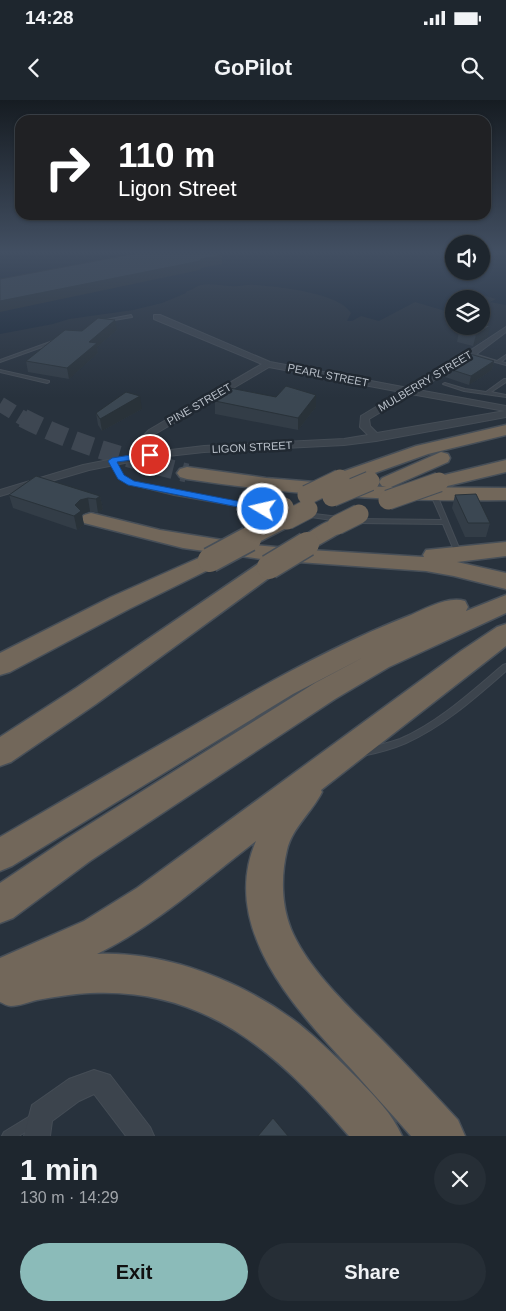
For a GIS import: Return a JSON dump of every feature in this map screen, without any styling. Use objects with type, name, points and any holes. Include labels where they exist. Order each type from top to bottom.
[{"type":"highway","points":[[0,753],[94,691],[269,567],[299,544],[326,504],[404,455],[457,440],[506,430]]},
{"type":"highway","points":[[0,665],[204,559],[279,514],[326,504],[382,488],[448,455],[506,440]]},
{"type":"highway","points":[[326,504],[436,489],[506,466]]},
{"type":"highway","points":[[187,473],[247,483],[326,504],[359,506],[382,488],[436,489],[506,494]]},
{"type":"highway","points":[[326,504],[463,487],[506,478]]},
{"type":"highway","points":[[91,519],[148,535],[206,546],[298,556],[356,558],[459,555],[506,549]]},
{"type":"highway","points":[[356,558],[447,567],[505,592]]},
{"type":"highway","points":[[0,855],[197,737],[330,662],[414,624],[505,592]]},
{"type":"highway","points":[[0,905],[78,850],[325,691],[505,592]]},
{"type":"highway","points":[[0,978],[97,934],[150,901],[329,764],[506,633]]},
{"type":"highway","points":[[329,764],[278,830],[269,851],[264,880],[266,911],[275,941],[291,971],[311,996],[442,1136]]},
{"type":"highway","points":[[0,988],[50,977],[89,974],[134,975],[178,985],[211,996],[258,1021],[299,1052],[339,1090],[379,1136]]},
{"type":"street","name":"PEARL STREET","points":[[157,317],[268,364],[506,408]]},
{"type":"street","name":"MULBERRY STREET","points":[[376,438],[365,427],[364,418],[471,354],[506,329]]},
{"type":"street","name":"PINE STREET","points":[[150,455],[145,440],[152,432],[268,364]]},
{"type":"street","name":"LIGON STREET","points":[[0,493],[112,461],[150,455],[204,449],[344,442],[376,438],[506,414]]},
{"type":"street","points":[[39,1125],[78,1088],[92,1081],[102,1083],[141,1136]]},
{"type":"lane","points":[[96,322],[131,316]]},
{"type":"lane","points":[[0,362],[60,340]]},
{"type":"lane","points":[[471,354],[506,364]]},
{"type":"lane","points":[[498,362],[506,356]]},
{"type":"lane","points":[[0,371],[47,382]]},
{"type":"lane","points":[[487,393],[506,380]]},
{"type":"lane","points":[[445,384],[464,390],[506,396]]},
{"type":"lane","points":[[112,461],[121,477],[131,483],[245,507],[339,520],[446,522]]},
{"type":"lane","points":[[436,489],[459,555]]},
{"type":"lane","points":[[329,764],[394,744],[424,731],[445,718],[506,667]]},
{"type":"lane","points":[[8,1136],[39,1125]]},
{"type":"water","points":[[0,301],[166,301],[133,310],[69,319],[0,334]]},
{"type":"water","points":[[336,301],[445,301],[445,311],[415,302],[379,321],[361,316],[352,321],[347,321],[351,313],[345,306]]},
{"type":"water","points":[[506,301],[506,305],[490,302]]},
{"type":"building","points":[[98,318],[115,320],[89,342],[97,343],[67,368],[26,361],[65,330],[82,331]]},
{"type":"building","points":[[470,354],[494,361],[471,376],[446,368]]},
{"type":"building","points":[[286,386],[316,395],[298,418],[215,401],[230,388],[276,397]]},
{"type":"building","points":[[126,392],[140,396],[100,419],[96,413]]},
{"type":"building","points":[[36,476],[100,496],[96,499],[80,500],[75,505],[81,511],[74,516],[9,495]]},
{"type":"building","points":[[476,494],[490,523],[468,523],[455,495]]},
{"type":"building","points":[[273,1118],[288,1136],[258,1136]]},
{"type":"tunnel","points":[[0,404],[26,420]]},
{"type":"tunnel","points":[[23,418],[83,444],[124,457],[187,473]]},
{"type":"route","points":[[150,455],[112,461],[121,477],[131,483],[245,507],[263,509]]}]
